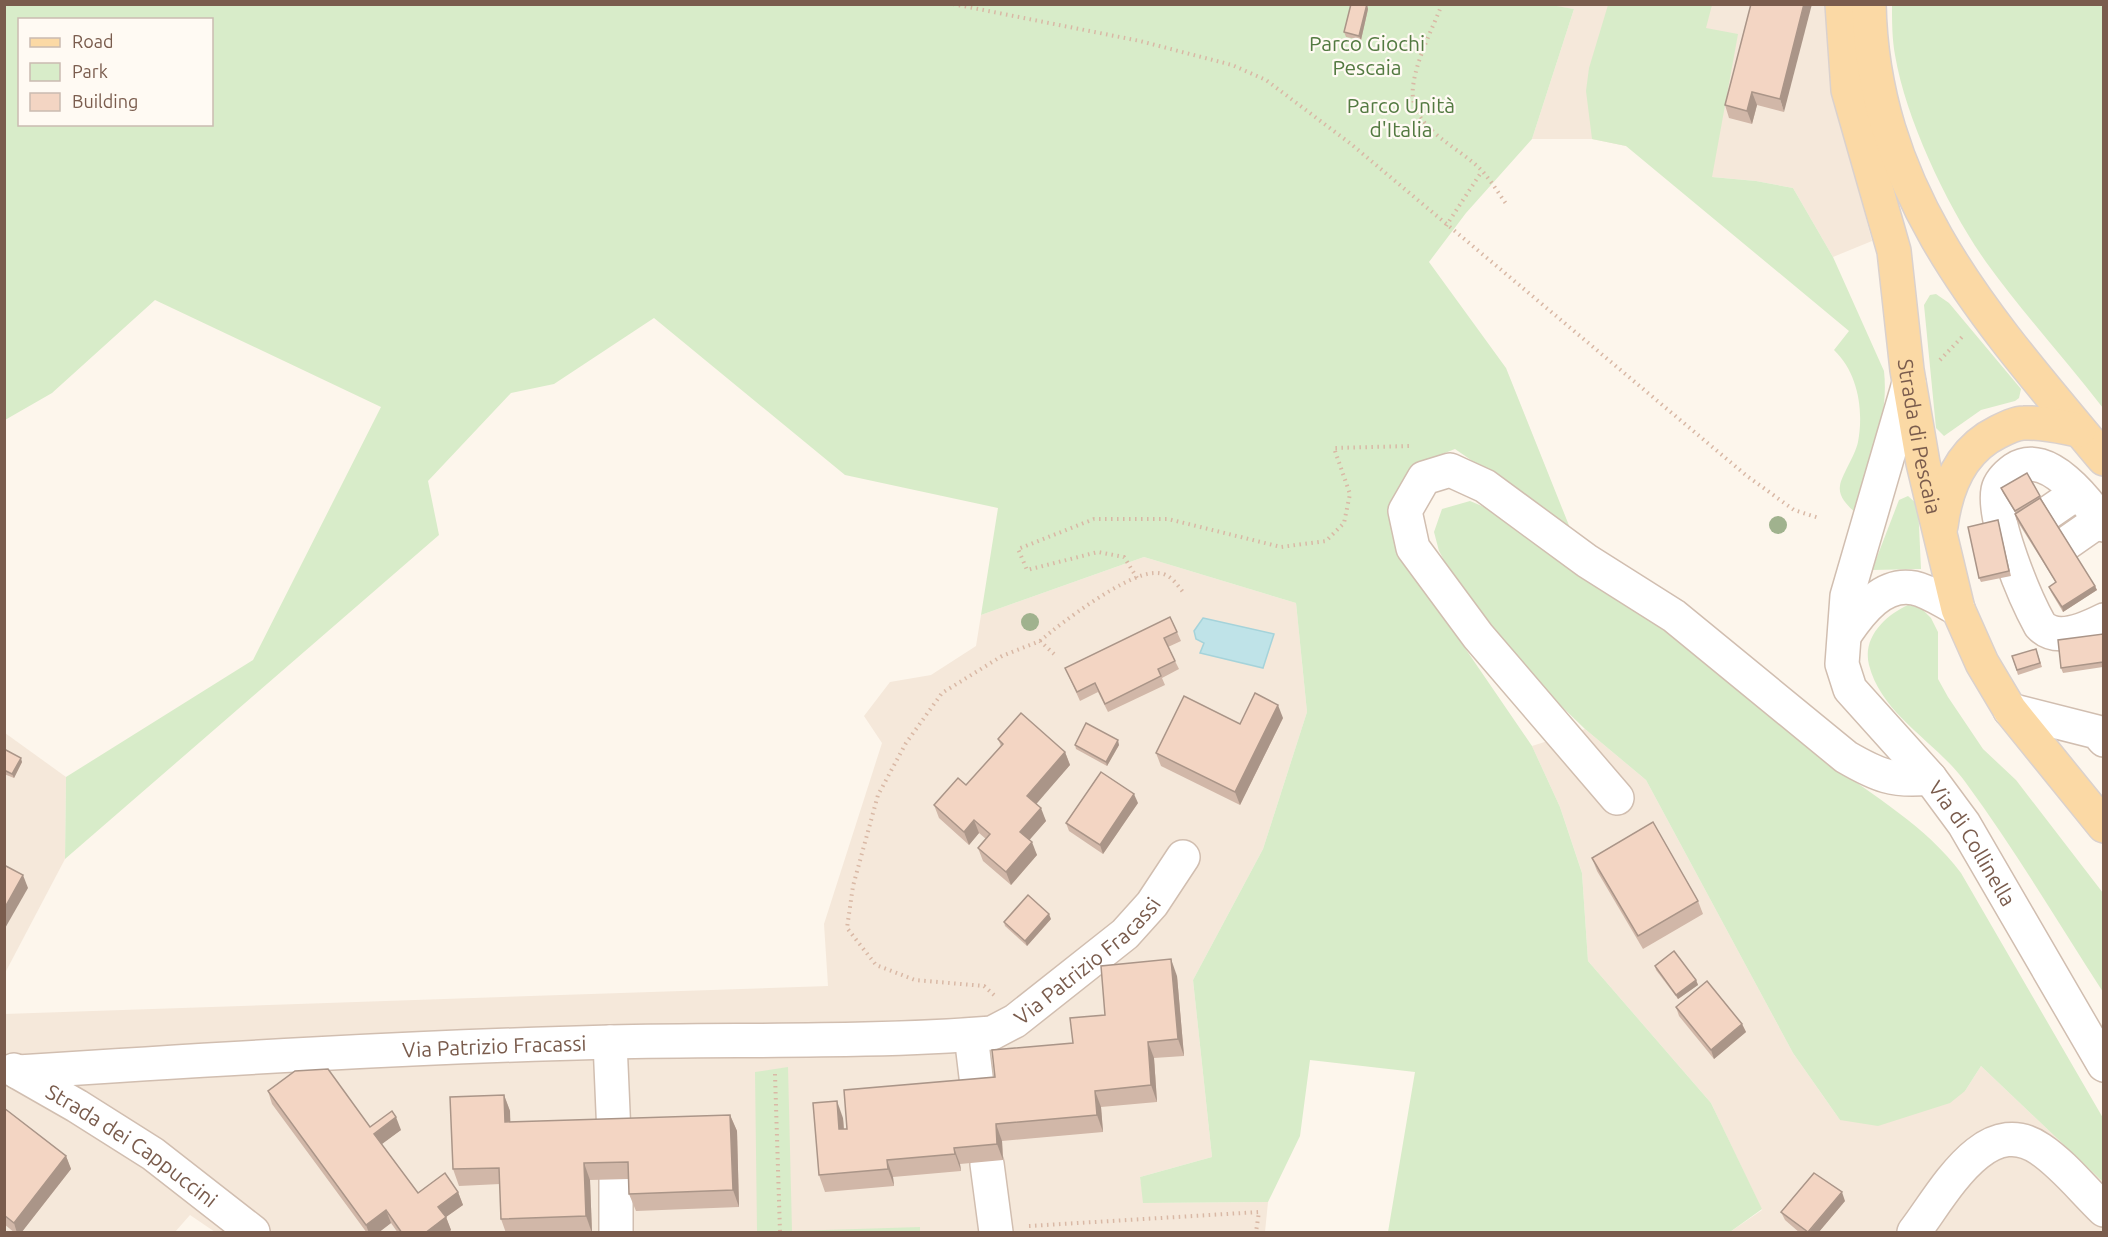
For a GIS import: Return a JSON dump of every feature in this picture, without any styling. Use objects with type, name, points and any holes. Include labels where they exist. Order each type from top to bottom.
[{"type":"main road","name":"Strada di Pescaia","points":[[1842,4],[1848,90],[1894,251],[1909,383],[1923,463],[1958,609],[1982,663],[2010,710],[2103,826]]},
{"type":"main road","points":[[1869,4],[1871,58],[1878,91],[1896,153],[1920,210],[1948,258],[1988,314],[2103,459]]},
{"type":"main road","points":[[1923,463],[1937,451],[1979,427],[2006,420],[2079,430]]},
{"type":"main road","points":[[1940,541],[1945,501],[1960,466],[1981,443],[2000,431],[2023,422]]},
{"type":"street","name":"Via di Collinella","points":[[1909,383],[1847,596],[1842,664],[1850,688],[1930,778],[1965,824],[2103,1065]]},
{"type":"street","name":"Via di Collinella","points":[[1870,517],[1923,463]]},
{"type":"street","points":[[1617,798],[1478,636],[1413,548],[1404,511],[1424,478],[1450,470],[1485,486],[1587,561],[1674,616],[1846,757],[1876,774],[1893,779],[1930,778]]},
{"type":"street","points":[[2055,542],[2040,625],[2051,633],[2076,631],[2103,620]]},
{"type":"street","name":"Via di Collinella","points":[[1846,633],[1867,605],[1897,589],[1914,588],[1958,609]]},
{"type":"street","points":[[2010,710],[2097,732],[2103,740]]},
{"type":"street","name":"Via Patrizio Fracassi","points":[[11,1068],[610,1042],[774,1041],[992,1033],[1015,1021],[1125,934],[1152,904],[1183,857]]},
{"type":"street","points":[[971,1035],[978,1093]]},
{"type":"street","points":[[610,1042],[614,1135]]},
{"type":"street","name":"Strada dei Cappuccini","points":[[11,1068],[153,1154],[253,1233]]},
{"type":"street","points":[[1914,1233],[1981,1149],[1999,1139],[2017,1140],[2039,1148],[2103,1210]]},
{"type":"street","points":[[987,1164],[996,1233]]},
{"type":"street","points":[[616,1179],[616,1233]]},
{"type":"path","points":[[953,4],[1140,41],[1250,71],[1306,108],[1755,482],[1794,510],[1819,518]]},
{"type":"path","points":[[1442,4],[1413,87],[1414,103],[1422,118],[1443,141],[1482,171],[1507,205]]},
{"type":"path","points":[[1446,226],[1482,171]]},
{"type":"path","points":[[1939,361],[1969,328]]},
{"type":"path","points":[[1137,578],[1124,557],[1098,552],[1027,570],[1018,549],[1094,519],[1167,519],[1281,547],[1326,541],[1344,523],[1350,494],[1334,448],[1425,446],[1450,470]]},
{"type":"path","points":[[1015,1021],[1001,1000],[984,986],[915,980],[876,965],[847,928],[853,886],[878,795],[906,743],[942,693],[1002,656],[1040,641],[1087,607],[1137,578],[1154,573],[1171,576],[1184,592]]},
{"type":"path","points":[[1040,641],[1054,654]]},
{"type":"path","points":[[774,1041],[780,1233]]},
{"type":"path","points":[[1034,1226],[1259,1212],[1256,1233]]},
{"type":"shaded area","points":[[1545,5],[1826,5],[1845,138],[1872,241],[1833,257],[1793,188],[1756,181],[1712,177],[1626,146],[1592,139],[1532,139],[1574,9]]},
{"type":"shaded area","points":[[1144,557],[1296,603],[1307,712],[1263,849],[1193,980],[1212,1157],[1140,1177],[1144,1203],[1268,1202],[1265,1232],[215,1232],[190,1215],[175,1232],[5,1232],[4,1014],[828,986],[824,924],[882,743],[864,716],[890,682],[931,675],[976,646],[981,615]]},
{"type":"shaded area","points":[[1585,729],[1646,780],[1793,1053],[1840,1120],[1965,1091],[1981,1066],[2103,1182],[2103,1232],[1730,1232],[1762,1210],[1711,1103],[1588,961],[1582,873],[1560,807],[1532,746]]},
{"type":"shaded area","points":[[5,733],[66,777],[65,859],[5,973]]},
{"type":"green space","points":[[1545,4],[1574,9],[1532,139],[1466,213],[1429,262],[1506,368],[1570,528],[1455,449],[1412,466],[1391,507],[1402,556],[1532,746],[1560,807],[1582,873],[1588,961],[1711,1103],[1762,1209],[1730,1232],[1388,1232],[1415,1072],[1310,1060],[1300,1136],[1268,1202],[1143,1203],[1140,1177],[1212,1157],[1193,980],[1263,849],[1307,712],[1296,603],[1144,557],[981,615],[998,508],[845,475],[654,318],[554,384],[511,393],[428,481],[439,535],[65,859],[66,777],[253,660],[381,407],[155,300],[52,393],[5,420],[5,5]]},
{"type":"green space","points":[[1608,5],[1712,5],[1706,28],[1738,34],[1712,177],[1756,181],[1793,188],[1833,257],[1884,371],[1882,422],[1861,507],[1856,513],[1845,501],[1840,490],[1841,482],[1858,442],[1859,405],[1849,370],[1834,350],[1849,331],[1626,146],[1592,139],[1586,91],[1589,68]]},
{"type":"green space","points":[[1892,5],[2103,5],[2103,408],[1986,262],[1943,190],[1919,135],[1901,80],[1893,42]]},
{"type":"green space","points":[[1936,294],[1949,303],[2021,389],[2019,398],[2015,401],[1981,410],[1944,436],[1936,428],[1924,305],[1930,295]]},
{"type":"green space","points":[[1908,496],[1918,505],[1921,569],[1872,570],[1899,500]]},
{"type":"green space","points":[[1470,501],[1528,532],[1612,591],[1818,754],[1912,823],[1946,855],[1961,873],[2103,1118],[2103,1182],[1981,1066],[1965,1091],[1950,1103],[1878,1126],[1840,1120],[1793,1053],[1646,780],[1585,729],[1521,667],[1457,584],[1439,551],[1434,532],[1442,509]]},
{"type":"green space","points":[[1908,605],[1921,608],[1931,618],[1938,632],[1938,679],[1983,749],[2016,780],[2103,893],[2103,992],[2019,860],[1966,783],[1954,768],[1898,714],[1876,683],[1868,655],[1872,636],[1884,621]]},
{"type":"green space","points":[[788,1067],[792,1231],[920,1227],[920,1232],[757,1232],[755,1072]]},
{"type":"water","points":[[1203,618],[1274,634],[1263,668],[1200,653],[1204,643],[1196,639],[1194,631]]},
{"type":"building","points":[[1351,4],[1367,4],[1359,36],[1344,32]]},
{"type":"building","points":[[1751,4],[1804,4],[1780,99],[1752,92],[1747,111],[1725,105]]},
{"type":"building","points":[[2027,473],[2040,496],[2015,511],[2001,488]]},
{"type":"building","points":[[2040,498],[2095,586],[2062,607],[2049,587],[2056,582],[2015,514]]},
{"type":"building","points":[[1998,520],[2009,571],[1979,578],[1968,527]]},
{"type":"building","points":[[1170,617],[1177,632],[1164,638],[1175,661],[1158,669],[1161,676],[1105,704],[1095,683],[1077,692],[1065,668]]},
{"type":"building","points":[[2103,634],[2103,662],[2061,668],[2058,640]]},
{"type":"building","points":[[2036,649],[2040,663],[2017,670],[2012,656]]},
{"type":"building","points":[[1255,693],[1278,705],[1235,792],[1156,753],[1184,696],[1240,724]]},
{"type":"building","points":[[1021,713],[1065,752],[1027,796],[1041,808],[1020,832],[1032,842],[1006,872],[978,848],[990,834],[974,820],[964,832],[934,805],[958,778],[966,785],[1003,744],[998,739]]},
{"type":"building","points":[[1086,723],[1118,740],[1106,762],[1075,745]]},
{"type":"building","points":[[4,749],[21,758],[12,774],[4,770]]},
{"type":"building","points":[[1101,772],[1134,794],[1100,845],[1066,823]]},
{"type":"building","points":[[1653,822],[1698,901],[1638,936],[1592,858]]},
{"type":"building","points":[[4,865],[23,875],[4,909]]},
{"type":"building","points":[[1028,895],[1049,914],[1025,941],[1004,922]]},
{"type":"building","points":[[1674,951],[1696,980],[1676,995],[1655,966]]},
{"type":"building","points":[[1171,959],[1178,1039],[1148,1042],[1151,1085],[1095,1091],[1097,1115],[996,1124],[997,1144],[954,1148],[955,1154],[887,1160],[888,1169],[819,1175],[813,1103],[837,1101],[839,1129],[847,1129],[844,1090],[995,1077],[992,1050],[1073,1043],[1070,1018],[1105,1015],[1101,966]]},
{"type":"building","points":[[1707,981],[1742,1024],[1711,1050],[1676,1007]]},
{"type":"building","points":[[328,1069],[370,1127],[392,1111],[396,1117],[374,1134],[418,1193],[445,1173],[458,1192],[438,1207],[446,1217],[425,1233],[402,1233],[386,1210],[366,1225],[268,1091],[295,1071]]},
{"type":"building","points":[[504,1095],[505,1122],[730,1115],[733,1190],[629,1194],[628,1162],[584,1163],[586,1216],[501,1219],[499,1168],[453,1169],[450,1097]]},
{"type":"building","points":[[4,1108],[66,1156],[14,1223],[4,1215]]},
{"type":"building","points":[[1814,1173],[1842,1192],[1808,1232],[1781,1212]]},
{"type":"park label","name":"Parco Giochi Pescaia","points":[[1367,55]]},
{"type":"park label","name":"Parco Unità d'Italia","points":[[1401,117]]}]
